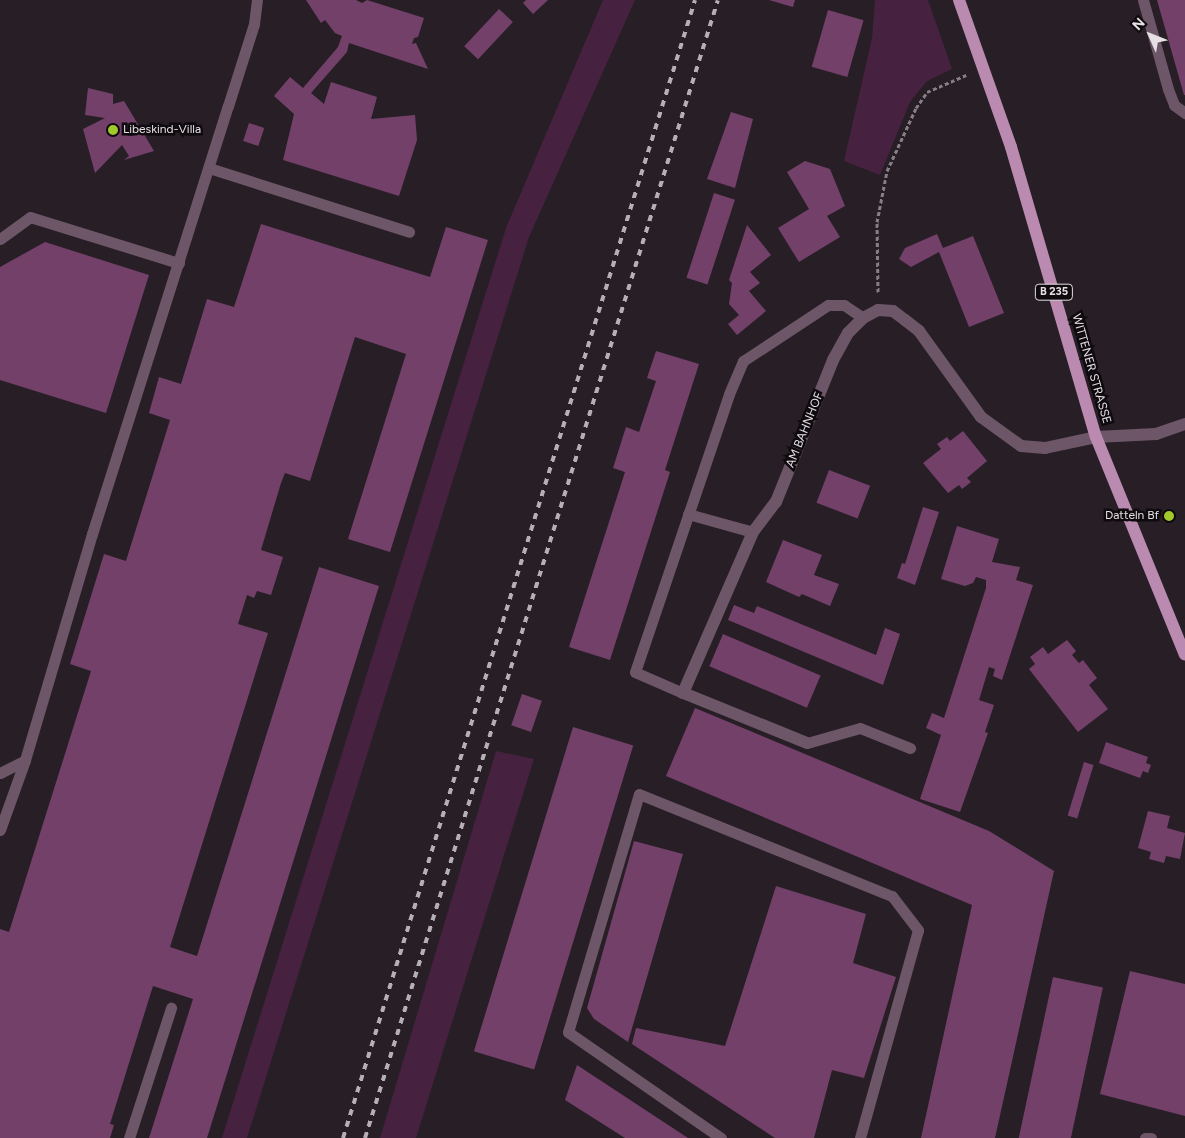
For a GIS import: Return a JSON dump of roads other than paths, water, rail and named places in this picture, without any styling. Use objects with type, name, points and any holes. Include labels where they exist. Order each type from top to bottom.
[{"type":"main road","name":"WITTENER STRASSE","points":[[958,0],[1011,147],[1096,437],[1185,655]]},
{"type":"street","name":"AM BAHNHOF","points":[[683,693],[753,532],[776,502],[833,360],[848,333],[863,318],[878,310],[893,311],[919,331],[982,417],[1021,446],[1045,448],[1096,437]]},
{"type":"street","points":[[1096,437],[1156,434],[1185,424]]},
{"type":"street","points":[[683,693],[807,743]]},
{"type":"lane","points":[[0,830],[25,760],[254,24],[257,0]]},
{"type":"lane","points":[[1142,0],[1174,105],[1185,113]]},
{"type":"lane","points":[[209,168],[409,232]]},
{"type":"lane","points":[[0,239],[30,217],[179,263]]},
{"type":"lane","points":[[683,693],[636,672],[688,514],[743,361],[828,305],[844,305],[863,318]]},
{"type":"lane","points":[[688,514],[753,532]]},
{"type":"lane","points":[[807,743],[860,728],[910,748]]},
{"type":"lane","points":[[0,773],[25,760]]},
{"type":"lane","points":[[721,1138],[568,1032],[639,794],[892,896],[918,930],[860,1138]]},
{"type":"lane","points":[[129,1138],[170,1008]]},
{"type":"lane","points":[[1145,1138],[1151,1138]]},
{"type":"railway","points":[[343,1138],[695,0]]},
{"type":"railway","points":[[365,1138],[718,0]]},
{"type":"place","name":"Libeskind-Villa","points":[[113,130]]},
{"type":"place","name":"Datteln Bf","points":[[1169,516]]}]
